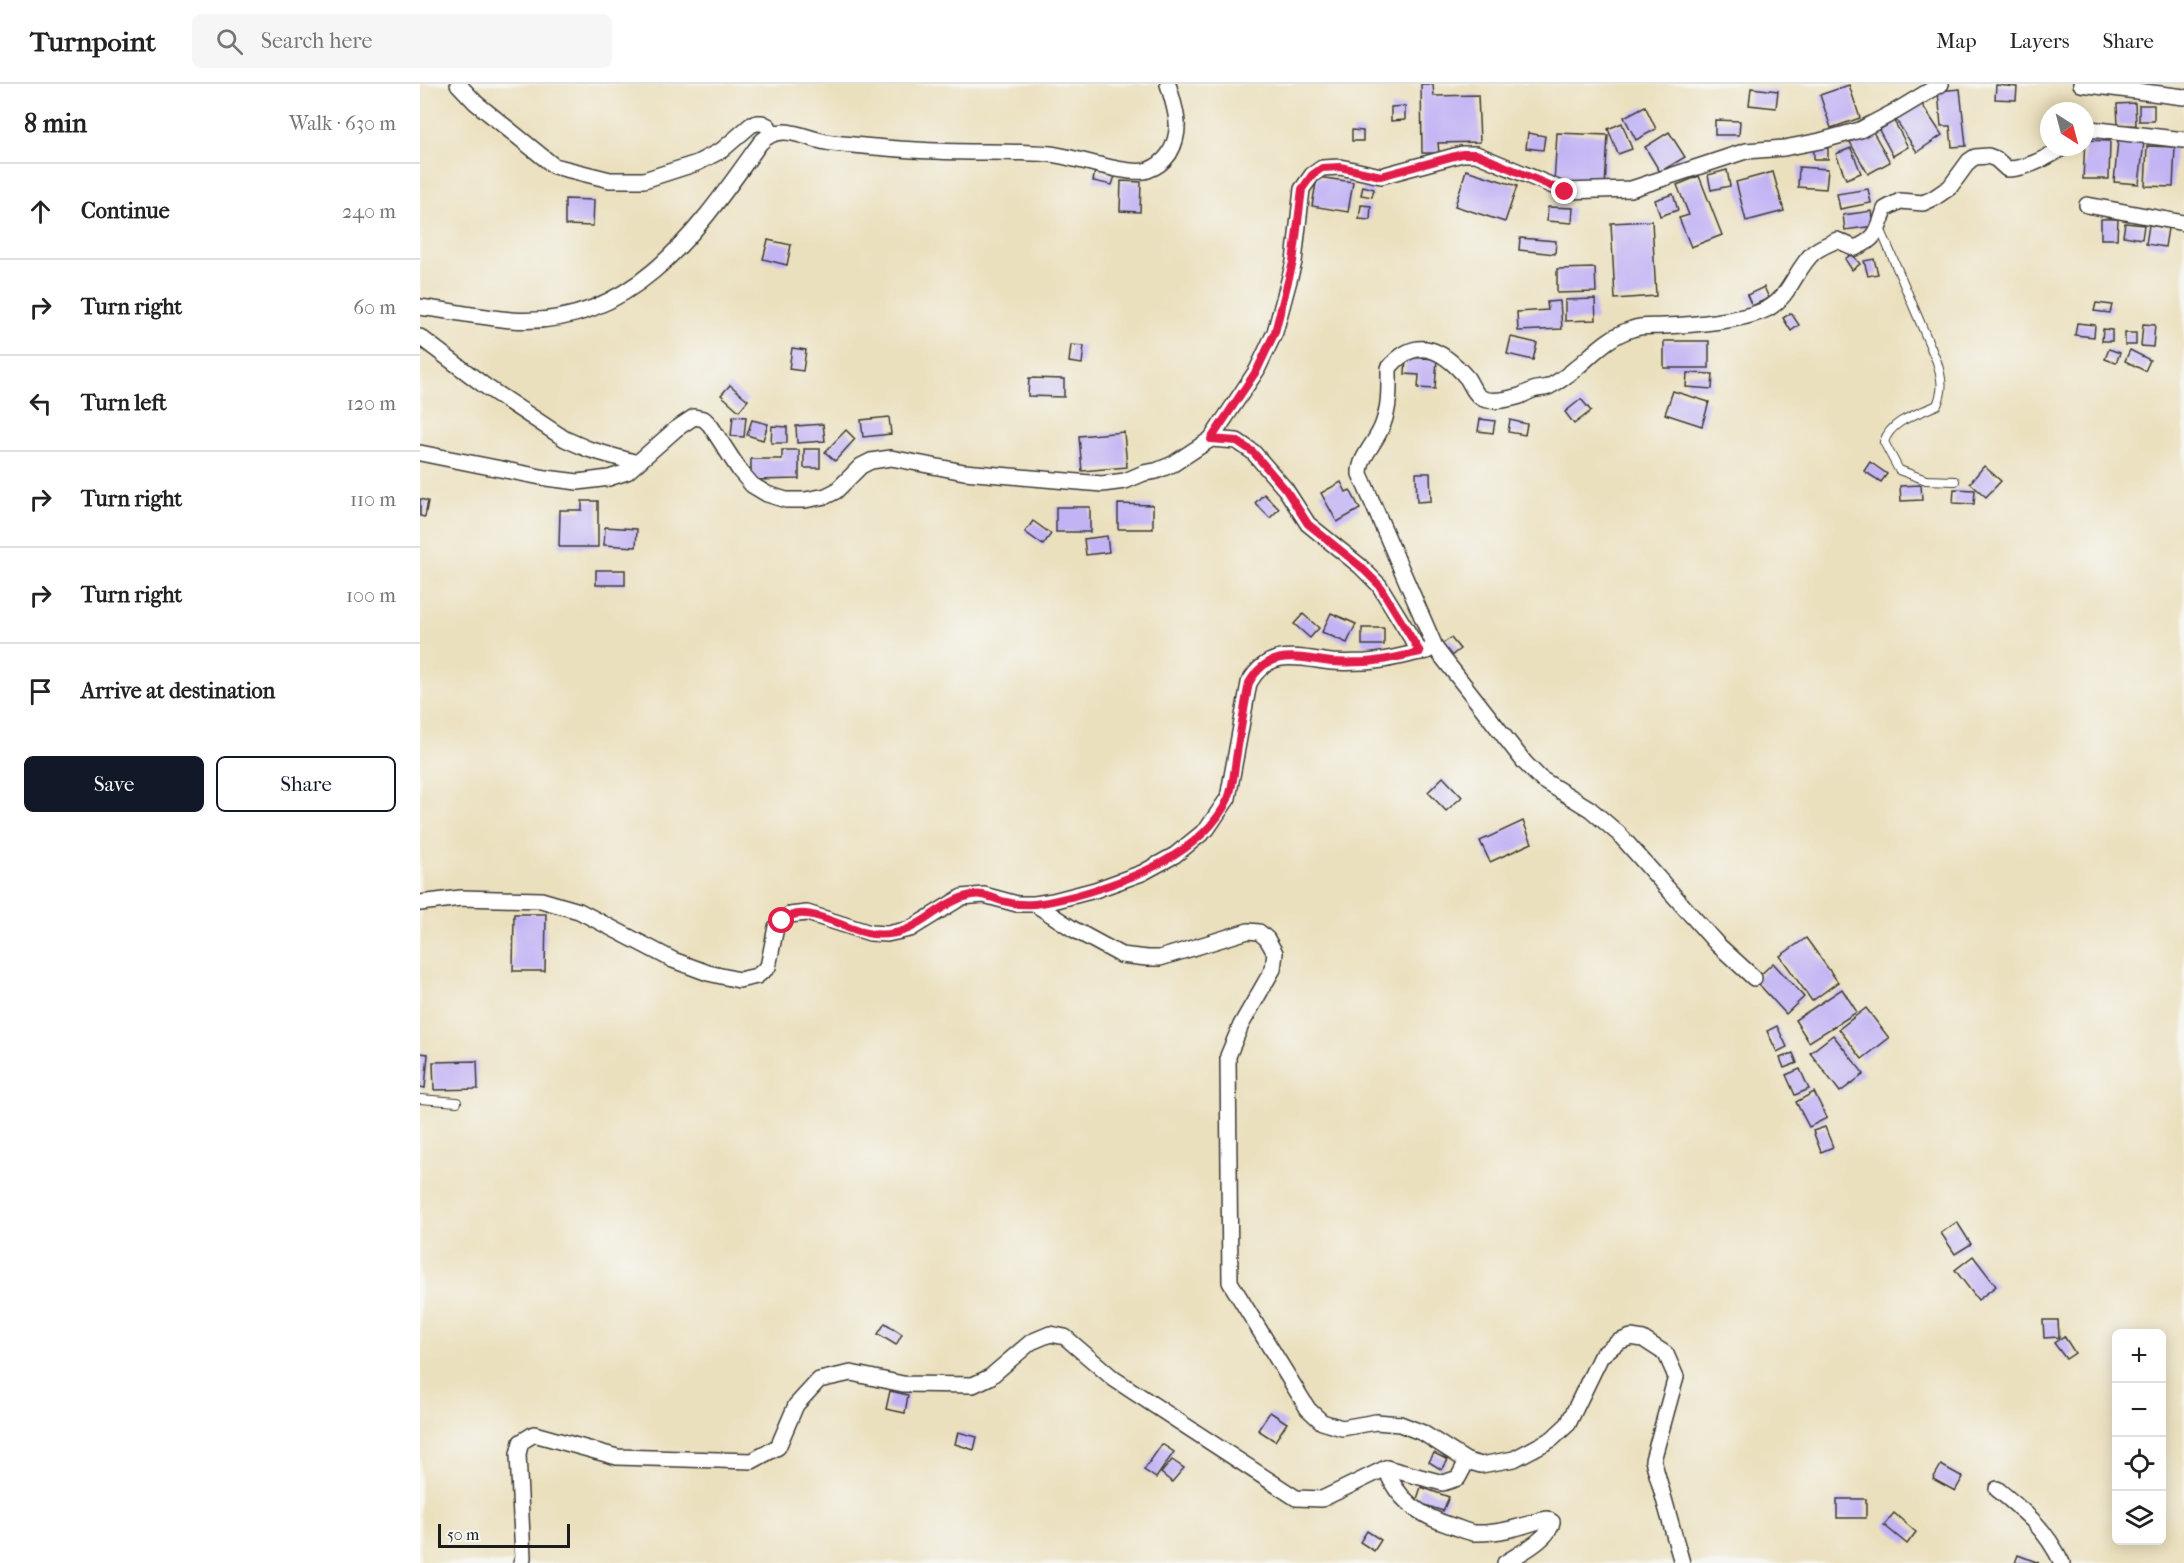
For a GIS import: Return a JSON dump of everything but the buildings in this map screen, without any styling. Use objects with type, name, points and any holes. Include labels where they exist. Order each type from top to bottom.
[{"type":"street","points":[[458,84],[476,103],[554,166],[610,180],[644,180],[697,163],[722,150],[751,125],[757,123],[768,126],[772,133]]},
{"type":"street","points":[[420,307],[512,320],[548,318],[579,312],[609,302],[636,286],[667,261],[693,234],[760,143],[772,133],[788,132],[821,142],[914,150],[1052,154],[1118,168],[1147,171],[1162,163],[1173,147],[1176,135],[1178,120],[1168,84]]},
{"type":"street","points":[[420,453],[524,474],[578,482],[619,476],[627,472],[694,417],[704,419],[752,485],[767,494],[786,500],[805,500],[826,496],[836,491],[861,466],[881,459],[902,459],[964,472],[1102,484],[1125,481],[1173,464],[1211,439],[1257,370],[1275,332],[1293,262],[1302,189],[1312,175],[1322,168],[1340,167],[1381,176],[1462,154],[1476,154],[1565,192],[1631,189],[1746,151],[1784,148],[1860,130],[1941,84]]},
{"type":"street","points":[[2081,84],[2184,97]]},
{"type":"street","points":[[2094,129],[2184,140]]},
{"type":"street","points":[[1754,978],[1717,944],[1619,834],[1590,809],[1541,779],[1525,763],[1436,649],[1360,474],[1359,465],[1373,446],[1388,408],[1389,368],[1405,353],[1423,347],[1443,354],[1468,379],[1479,396],[1491,400],[1514,398],[1533,390],[1549,387],[1581,365],[1604,343],[1629,329],[1641,326],[1661,327],[1722,320],[1766,310],[1779,301],[1813,254],[1837,240],[1855,248],[1867,243],[1877,234],[1886,209],[1900,201],[1923,203],[1934,198],[1950,187],[1969,161],[1976,157],[1988,156],[1996,159],[2007,169],[2018,169],[2049,156]]},
{"type":"street","points":[[2087,205],[2184,224]]},
{"type":"street","points":[[420,337],[485,386],[565,439],[637,463]]},
{"type":"street","points":[[1211,439],[1237,441],[1253,452],[1286,490],[1308,524],[1360,566],[1379,585],[1420,652]]},
{"type":"street","points":[[420,903],[461,898],[541,900],[559,904],[597,920],[673,960],[739,981],[757,976],[768,967],[776,927],[789,915],[807,913],[870,933],[887,934],[910,929],[962,897],[984,894],[1017,904],[1035,904],[1095,890],[1142,873],[1174,855],[1208,829],[1228,798],[1249,683],[1256,669],[1282,657],[1297,656],[1334,662],[1366,662],[1436,649]]},
{"type":"street","points":[[1035,904],[1073,929],[1121,955],[1160,958],[1248,931],[1259,932],[1267,939],[1275,953],[1272,969],[1241,1024],[1228,1056],[1230,1282],[1308,1409],[1322,1422],[1342,1428],[1376,1422],[1400,1424],[1423,1433],[1467,1461],[1481,1465],[1514,1459],[1552,1439],[1568,1424],[1601,1356],[1618,1342],[1631,1337],[1643,1339],[1666,1354],[1676,1377],[1653,1460],[1682,1563]]},
{"type":"street","points":[[521,1563],[523,1558],[518,1454],[521,1442],[534,1434],[617,1457],[752,1461],[778,1447],[796,1405],[819,1380],[851,1373],[903,1384],[973,1385],[990,1377],[1031,1342],[1050,1334],[1065,1337],[1114,1379],[1296,1498],[1322,1499],[1386,1468],[1443,1483],[1458,1478],[1467,1461]]},
{"type":"street","points":[[1386,1468],[1401,1498],[1420,1513],[1463,1530],[1473,1533],[1506,1531],[1547,1519],[1552,1522],[1544,1536],[1505,1563]]},
{"type":"street","points":[[1997,1489],[2032,1518],[2052,1544],[2062,1563]]},
{"type":"lane","points":[[1880,226],[1937,362],[1943,382],[1942,393],[1937,405],[1895,424],[1887,432],[1884,442],[1899,470],[1926,480],[1955,481]]},
{"type":"lane","points":[[420,1099],[457,1102]]},
{"type":"route","points":[[782,921],[789,915],[807,913],[850,928],[887,934],[910,929],[962,897],[984,894],[1017,904],[1035,904],[1095,890],[1142,873],[1174,855],[1197,838],[1208,829],[1222,809],[1233,780],[1246,697],[1249,683],[1256,669],[1282,657],[1297,656],[1334,662],[1366,662],[1420,652],[1379,585],[1329,539],[1308,524],[1286,490],[1253,452],[1237,441],[1211,439],[1257,370],[1275,332],[1293,262],[1302,189],[1312,175],[1322,168],[1340,167],[1381,176],[1434,163],[1448,157],[1476,154],[1565,192]]}]
